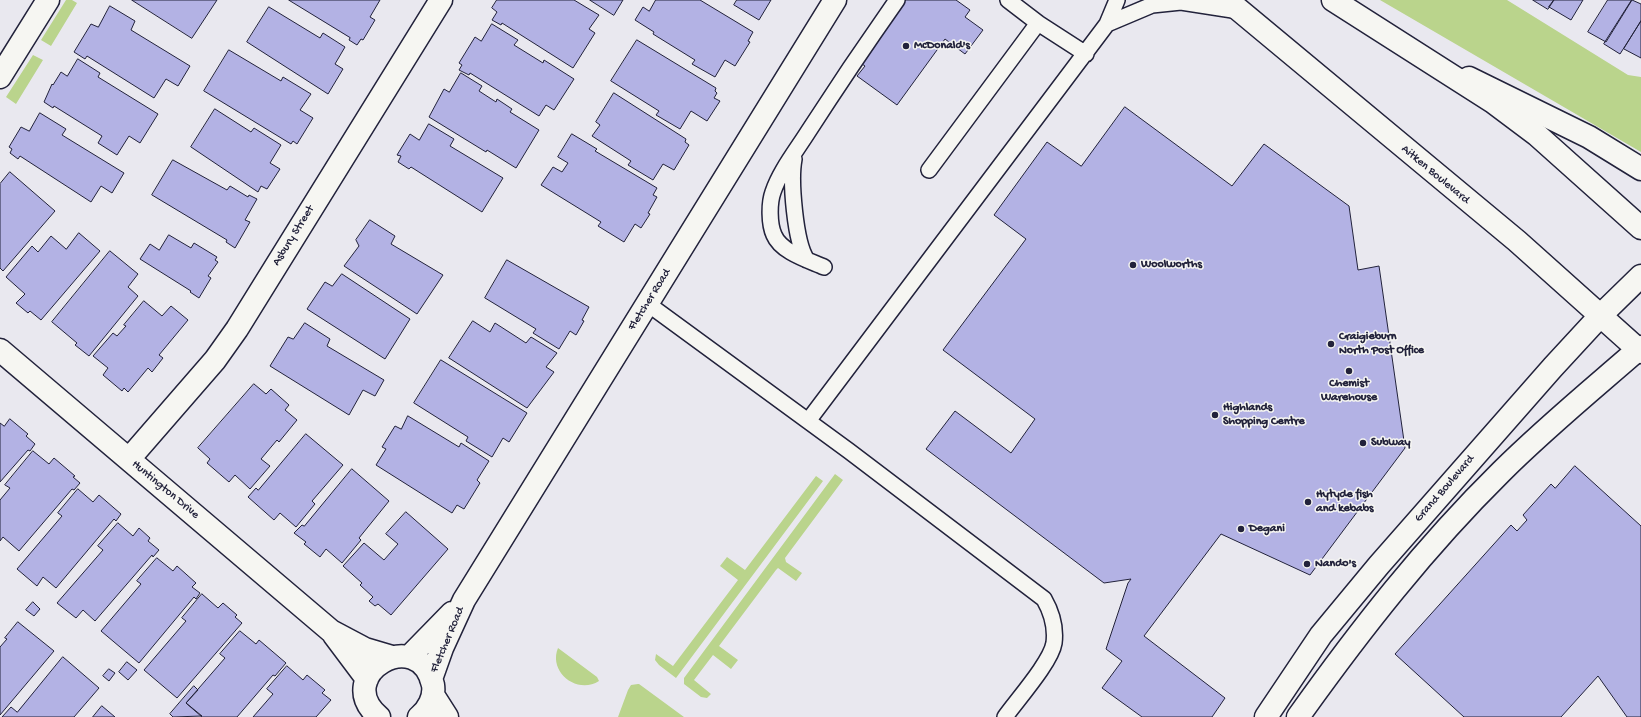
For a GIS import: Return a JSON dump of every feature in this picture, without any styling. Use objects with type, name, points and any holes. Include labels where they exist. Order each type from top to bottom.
[{"type":"street","points":[[0,77],[48,0]]},
{"type":"street","name":"Asbury Street","points":[[129,460],[214,360],[237,329],[441,0]]},
{"type":"street","name":"Fletcher Road","points":[[419,717],[430,705],[432,687],[442,648],[464,600],[835,0]]},
{"type":"street","points":[[1333,0],[1494,102],[1537,135],[1641,228]]},
{"type":"street","name":"Aitken Boulevard","points":[[1234,6],[1517,241],[1640,349]]},
{"type":"street","points":[[1409,48],[1588,137],[1641,169]]},
{"type":"street","name":"Grand Boulevard","points":[[1266,717],[1322,635],[1351,597],[1481,447],[1601,315],[1641,276]]},
{"type":"street","points":[[1298,717],[1377,610],[1459,515],[1545,430],[1640,349]]},
{"type":"street","name":"Huntington Drive","points":[[0,350],[331,631],[365,649],[400,657]]},
{"type":"street","name":"Fletcher Road","points":[[367,680],[376,665],[400,657],[464,600]]},
{"type":"street","name":"Huntington Drive","points":[[331,631],[367,680]]},
{"type":"street","points":[[400,657],[419,662],[426,669],[432,687],[448,717]]},
{"type":"street","points":[[367,680],[365,688],[370,713]]},
{"type":"lane","points":[[824,267],[807,260],[782,245],[774,235],[772,228],[771,200],[773,191],[794,154],[858,54],[897,0]]},
{"type":"lane","points":[[1008,0],[1038,23],[1086,54]]},
{"type":"lane","points":[[808,421],[1086,54],[1107,24],[1117,0]]},
{"type":"lane","points":[[1107,24],[1152,5],[1181,2],[1234,6]]},
{"type":"lane","points":[[929,170],[1038,23]]},
{"type":"lane","points":[[794,154],[792,181],[800,247],[807,260]]},
{"type":"lane","points":[[648,304],[808,421],[1044,599],[1051,612],[1054,626],[1054,645],[1044,664],[1004,717]]},
{"type":"green space","points":[[66,0],[72,0],[77,3],[51,46],[41,40]]},
{"type":"green space","points":[[1380,0],[1507,0],[1628,75],[1641,77],[1641,152]]},
{"type":"green space","points":[[33,55],[43,60],[16,104],[6,97]]},
{"type":"green space","points":[[835,474],[843,480],[785,558],[786,562],[802,573],[796,581],[778,568],[776,570],[719,646],[738,660],[731,669],[713,655],[694,680],[711,694],[707,698],[701,697],[684,684],[684,678]]},
{"type":"green space","points":[[816,476],[823,481],[676,678],[659,665],[655,660],[656,654],[673,666],[738,580],[720,566],[727,557],[745,570]]},
{"type":"green space","points":[[558,648],[597,677],[599,681],[591,685],[582,685],[566,679],[557,665],[556,657]]},
{"type":"green space","points":[[639,684],[684,717],[618,717],[631,685]]},
{"type":"building","points":[[132,0],[217,0],[192,38]]},
{"type":"building","points":[[289,0],[380,0],[370,17],[375,20],[363,40],[361,39],[357,45],[349,40],[350,38]]},
{"type":"building","points":[[497,0],[574,0],[599,15],[589,29],[595,33],[573,68],[502,23],[501,25],[492,20],[497,12],[492,8]]},
{"type":"building","points":[[590,0],[623,0],[614,15]]},
{"type":"building","points":[[656,0],[700,0],[753,32],[748,41],[750,42],[735,66],[725,60],[715,77],[692,64],[695,60],[653,34],[654,32],[635,20],[643,7],[649,11]]},
{"type":"building","points":[[737,0],[771,0],[759,20],[734,5]]},
{"type":"building","name":"McDonald's","points":[[906,0],[956,0],[970,10],[965,17],[983,30],[965,54],[945,39],[897,105],[857,76],[865,66],[859,62]]},
{"type":"building","points":[[1533,0],[1554,0],[1548,9]]},
{"type":"building","points":[[1554,0],[1583,0],[1571,20],[1549,7]]},
{"type":"building","points":[[1608,0],[1632,0],[1606,42],[1588,32]]},
{"type":"building","points":[[1632,0],[1641,4],[1641,21],[1620,54],[1604,44]]},
{"type":"building","points":[[110,6],[135,21],[131,30],[190,66],[178,86],[166,79],[154,98],[87,56],[85,59],[74,52],[91,24],[98,27]]},
{"type":"building","points":[[269,7],[320,38],[323,33],[345,47],[335,64],[343,69],[328,94],[247,42]]},
{"type":"building","points":[[1641,21],[1641,58],[1624,49]]},
{"type":"building","points":[[492,24],[518,40],[514,45],[543,63],[544,60],[574,79],[554,110],[546,105],[539,116],[470,73],[469,75],[459,70],[462,65],[459,63],[475,37],[481,41]]},
{"type":"building","points":[[637,40],[716,88],[715,91],[717,93],[714,98],[720,101],[707,121],[691,111],[680,129],[656,115],[659,111],[611,81]]},
{"type":"building","points":[[229,50],[281,81],[283,77],[311,94],[300,110],[313,118],[297,144],[293,141],[291,144],[204,91]]},
{"type":"building","points":[[78,59],[100,73],[98,77],[158,114],[140,143],[129,136],[117,155],[98,143],[102,136],[54,106],[53,108],[44,102],[52,84],[53,85],[61,72],[67,76]]},
{"type":"building","points":[[461,73],[482,86],[479,91],[496,102],[497,99],[512,109],[510,112],[539,130],[516,168],[487,150],[486,152],[429,117],[444,89],[449,92]]},
{"type":"building","points":[[614,93],[686,139],[685,142],[689,145],[674,170],[663,164],[653,180],[628,165],[631,161],[592,136],[600,125],[596,122]]},
{"type":"building","name":"Highlands Shopping Centre","points":[[1125,107],[1232,186],[1264,144],[1349,206],[1358,270],[1379,266],[1405,448],[1310,575],[1221,534],[1144,636],[1225,698],[1212,717],[1142,717],[1102,688],[1122,661],[1106,649],[1128,583],[1131,579],[1104,583],[926,449],[955,411],[1011,453],[1035,419],[943,350],[1026,239],[994,215],[1047,142],[1081,166]]},
{"type":"building","points":[[215,109],[251,132],[254,128],[281,145],[270,163],[280,169],[267,189],[261,186],[258,192],[191,147]]},
{"type":"building","points":[[40,113],[66,129],[62,135],[124,173],[112,193],[101,186],[91,202],[20,156],[18,159],[10,153],[12,149],[9,147],[21,127],[29,131]]},
{"type":"building","points":[[429,124],[454,139],[450,146],[503,178],[482,212],[411,167],[409,169],[398,162],[401,156],[397,155],[410,134],[419,140]]},
{"type":"building","points":[[572,134],[597,149],[595,151],[657,188],[653,195],[657,197],[648,213],[650,214],[641,228],[635,224],[624,242],[598,226],[601,222],[541,185],[553,167],[562,172],[568,163],[558,157]]},
{"type":"building","points":[[173,160],[227,190],[230,186],[248,197],[249,195],[257,199],[245,220],[250,222],[235,248],[226,242],[227,240],[152,195]]},
{"type":"building","points":[[10,172],[55,211],[3,271],[0,268],[0,184]]},
{"type":"building","points":[[370,220],[395,236],[391,244],[443,275],[417,314],[344,266],[359,246],[356,240]]},
{"type":"building","points":[[79,233],[100,251],[41,320],[30,311],[28,313],[16,303],[25,294],[6,277],[32,246],[38,252],[51,236],[66,249]]},
{"type":"building","points":[[169,235],[191,248],[194,243],[217,257],[215,260],[218,262],[208,276],[211,278],[199,298],[190,292],[191,291],[140,259],[150,244],[159,250]]},
{"type":"building","points":[[110,251],[138,274],[128,287],[138,296],[89,356],[75,345],[77,343],[52,322]]},
{"type":"building","points":[[507,260],[589,307],[582,320],[584,321],[576,335],[570,331],[559,349],[533,333],[536,329],[485,298]]},
{"type":"building","points":[[342,274],[410,319],[385,359],[307,309],[325,282],[332,286]]},
{"type":"building","points":[[144,301],[162,316],[171,306],[188,320],[159,355],[163,358],[152,372],[148,368],[128,392],[124,388],[122,391],[103,375],[108,368],[93,356],[113,333],[117,336]]},
{"type":"building","points":[[473,321],[490,332],[495,323],[526,343],[531,337],[557,353],[546,367],[554,372],[527,408],[449,358]]},
{"type":"building","points":[[305,323],[330,339],[327,346],[384,380],[375,396],[363,390],[349,415],[270,366],[288,337],[293,339]]},
{"type":"building","points":[[441,360],[527,413],[509,442],[503,438],[492,457],[466,441],[468,437],[414,403]]},
{"type":"building","points":[[254,384],[266,394],[271,389],[289,405],[285,410],[297,420],[279,442],[277,440],[261,459],[270,466],[250,489],[235,475],[229,482],[207,463],[210,459],[198,448]]},
{"type":"building","points":[[408,416],[459,447],[461,443],[489,461],[477,480],[480,483],[464,509],[457,505],[452,513],[376,465],[386,449],[382,447],[395,426],[401,429]]},
{"type":"building","points":[[10,419],[28,434],[26,436],[35,444],[0,482],[0,423],[4,426]]},
{"type":"building","points":[[306,434],[343,465],[312,501],[315,504],[296,527],[280,513],[274,520],[248,497],[256,488],[258,490]]},
{"type":"building","points":[[33,451],[49,464],[54,458],[75,476],[73,477],[80,483],[74,490],[72,489],[19,551],[3,537],[0,541],[0,500],[10,488],[5,485]]},
{"type":"building","points":[[1575,466],[1641,526],[1641,717],[1627,717],[1598,676],[1561,717],[1464,717],[1395,654],[1511,525],[1517,531],[1527,520],[1523,515],[1551,484],[1555,488]]},
{"type":"building","points":[[352,469],[389,501],[359,538],[361,540],[342,563],[326,549],[320,557],[304,544],[306,542],[294,533],[302,525],[304,526]]},
{"type":"building","points":[[78,489],[93,502],[99,495],[121,514],[116,521],[114,519],[56,588],[43,577],[37,586],[17,569],[62,516],[58,513]]},
{"type":"building","points":[[406,512],[448,549],[391,615],[378,604],[375,606],[369,601],[373,597],[360,585],[362,583],[343,566],[364,543],[384,560],[398,544],[386,534]]},
{"type":"building","points":[[118,523],[133,536],[139,528],[150,538],[148,541],[159,550],[153,557],[152,555],[95,621],[83,610],[76,618],[57,603],[103,550],[98,546]]},
{"type":"building","points":[[157,558],[173,571],[177,566],[196,583],[192,587],[200,593],[196,599],[194,597],[139,663],[101,631],[141,584],[137,581]]},
{"type":"building","points":[[202,594],[218,608],[223,603],[237,615],[235,617],[242,623],[177,698],[144,670],[186,621],[182,618]]},
{"type":"building","points":[[33,602],[40,609],[34,616],[26,610]]},
{"type":"building","points":[[18,622],[54,651],[0,715],[0,647],[7,639],[5,638]]},
{"type":"building","points":[[240,631],[256,644],[259,640],[286,663],[275,676],[273,675],[237,717],[202,717],[186,703],[225,658],[220,654]]},
{"type":"building","points":[[63,657],[99,688],[74,717],[2,717],[11,707],[17,712]]},
{"type":"building","points":[[127,662],[137,670],[128,680],[119,672]]},
{"type":"building","points":[[287,666],[303,680],[307,675],[325,690],[322,693],[331,700],[316,717],[253,717],[273,694],[267,689]]},
{"type":"building","points":[[109,669],[115,673],[109,681],[103,676]]},
{"type":"building","points":[[194,686],[198,690],[186,703],[202,716],[173,717],[170,714]]},
{"type":"building","points":[[102,706],[115,717],[93,717]]},
{"type":"place","name":"McDonald's","points":[[906,46]]},
{"type":"place","name":"Woolworths","points":[[1133,265]]},
{"type":"place","name":"Craigieburn North Post Office","points":[[1331,344]]},
{"type":"place","name":"Chemist Warehouse","points":[[1349,371]]},
{"type":"place","name":"Highlands Shopping Centre","points":[[1215,415]]},
{"type":"place","name":"Subway","points":[[1363,443]]},
{"type":"place","name":"Hytyde fish and kebabs","points":[[1308,502]]},
{"type":"place","name":"Degani","points":[[1241,529]]},
{"type":"place","name":"Nando's","points":[[1307,564]]}]
